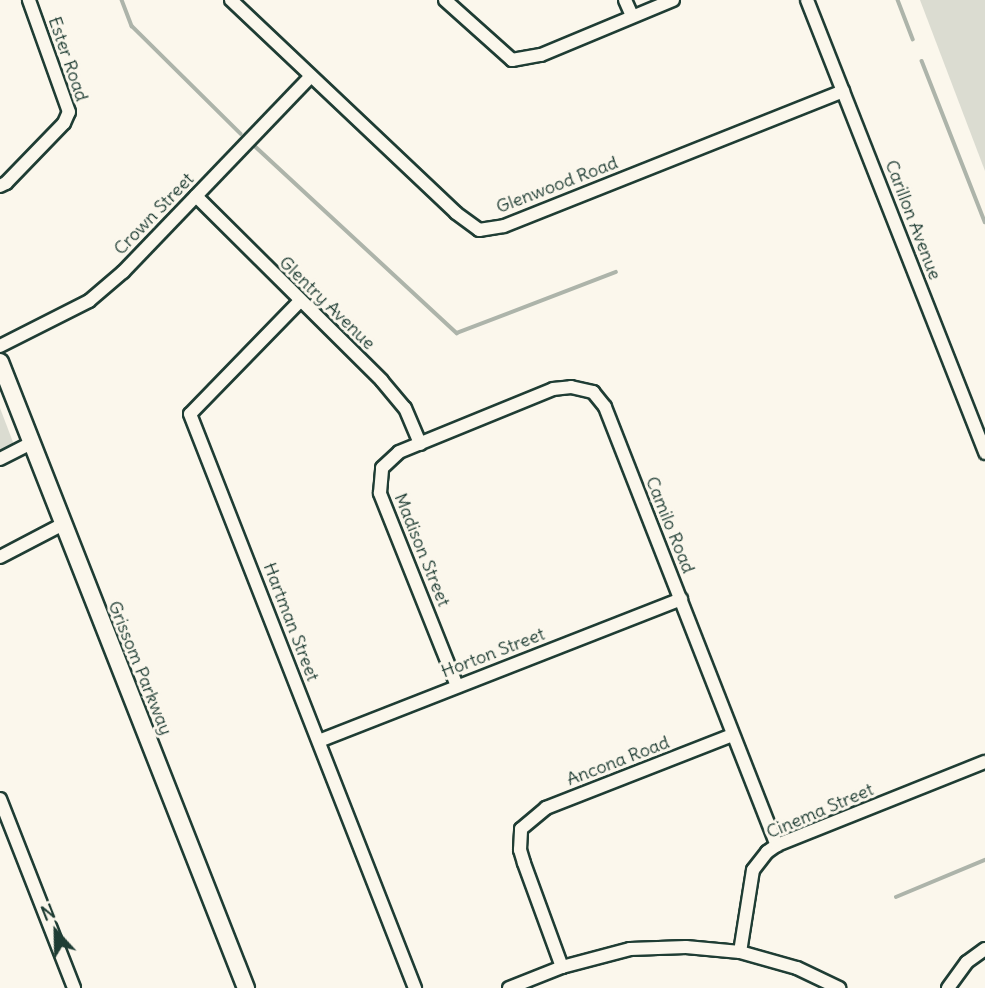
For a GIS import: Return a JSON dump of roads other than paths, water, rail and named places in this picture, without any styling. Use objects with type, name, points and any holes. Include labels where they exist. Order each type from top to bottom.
[{"type":"main road","name":"Grissom Parkway","points":[[0,362],[246,988]]},
{"type":"street","name":"Ester Road","points":[[0,186],[6,183],[64,122],[69,111],[29,0]]},
{"type":"street","name":"Glenwood Road","points":[[231,0],[456,213],[479,230],[504,226],[844,91]]},
{"type":"street","points":[[445,0],[512,60],[541,55],[673,0]]},
{"type":"street","points":[[625,0],[632,16]]},
{"type":"street","name":"Carillon Avenue","points":[[807,0],[985,453]]},
{"type":"street","name":"Crown Street","points":[[0,346],[89,301],[123,272],[310,77]]},
{"type":"street","name":"Glentry Avenue","points":[[196,196],[299,302],[390,390],[405,408],[420,443]]},
{"type":"street","name":"Hartman Street","points":[[299,302],[190,414],[415,988]]},
{"type":"street","name":"Camilo Road","points":[[420,443],[553,389],[571,387],[593,393],[605,407],[777,845]]},
{"type":"street","points":[[0,459],[32,443]]},
{"type":"street","name":"Madison Street","points":[[420,443],[399,452],[382,468],[380,494],[457,686]]},
{"type":"street","points":[[0,557],[63,524]]},
{"type":"street","name":"Horton Street","points":[[319,741],[681,599]]},
{"type":"street","name":"Ancona Road","points":[[562,967],[520,850],[521,829],[546,808],[733,735]]},
{"type":"street","name":"Cinema Street","points":[[740,952],[753,870],[777,845],[985,762]]},
{"type":"street","points":[[0,799],[74,988]]},
{"type":"street","points":[[509,988],[562,967],[630,949],[686,947],[740,952],[797,968],[839,988]]},
{"type":"street","points":[[948,988],[967,962],[985,949]]},
{"type":"waterway","points":[[122,0],[132,26],[241,134]]},
{"type":"waterway","points":[[898,0],[913,39]]},
{"type":"waterway","points":[[922,61],[985,222]]},
{"type":"waterway","points":[[256,147],[457,333],[616,272]]},
{"type":"waterway","points":[[896,897],[985,860]]}]
